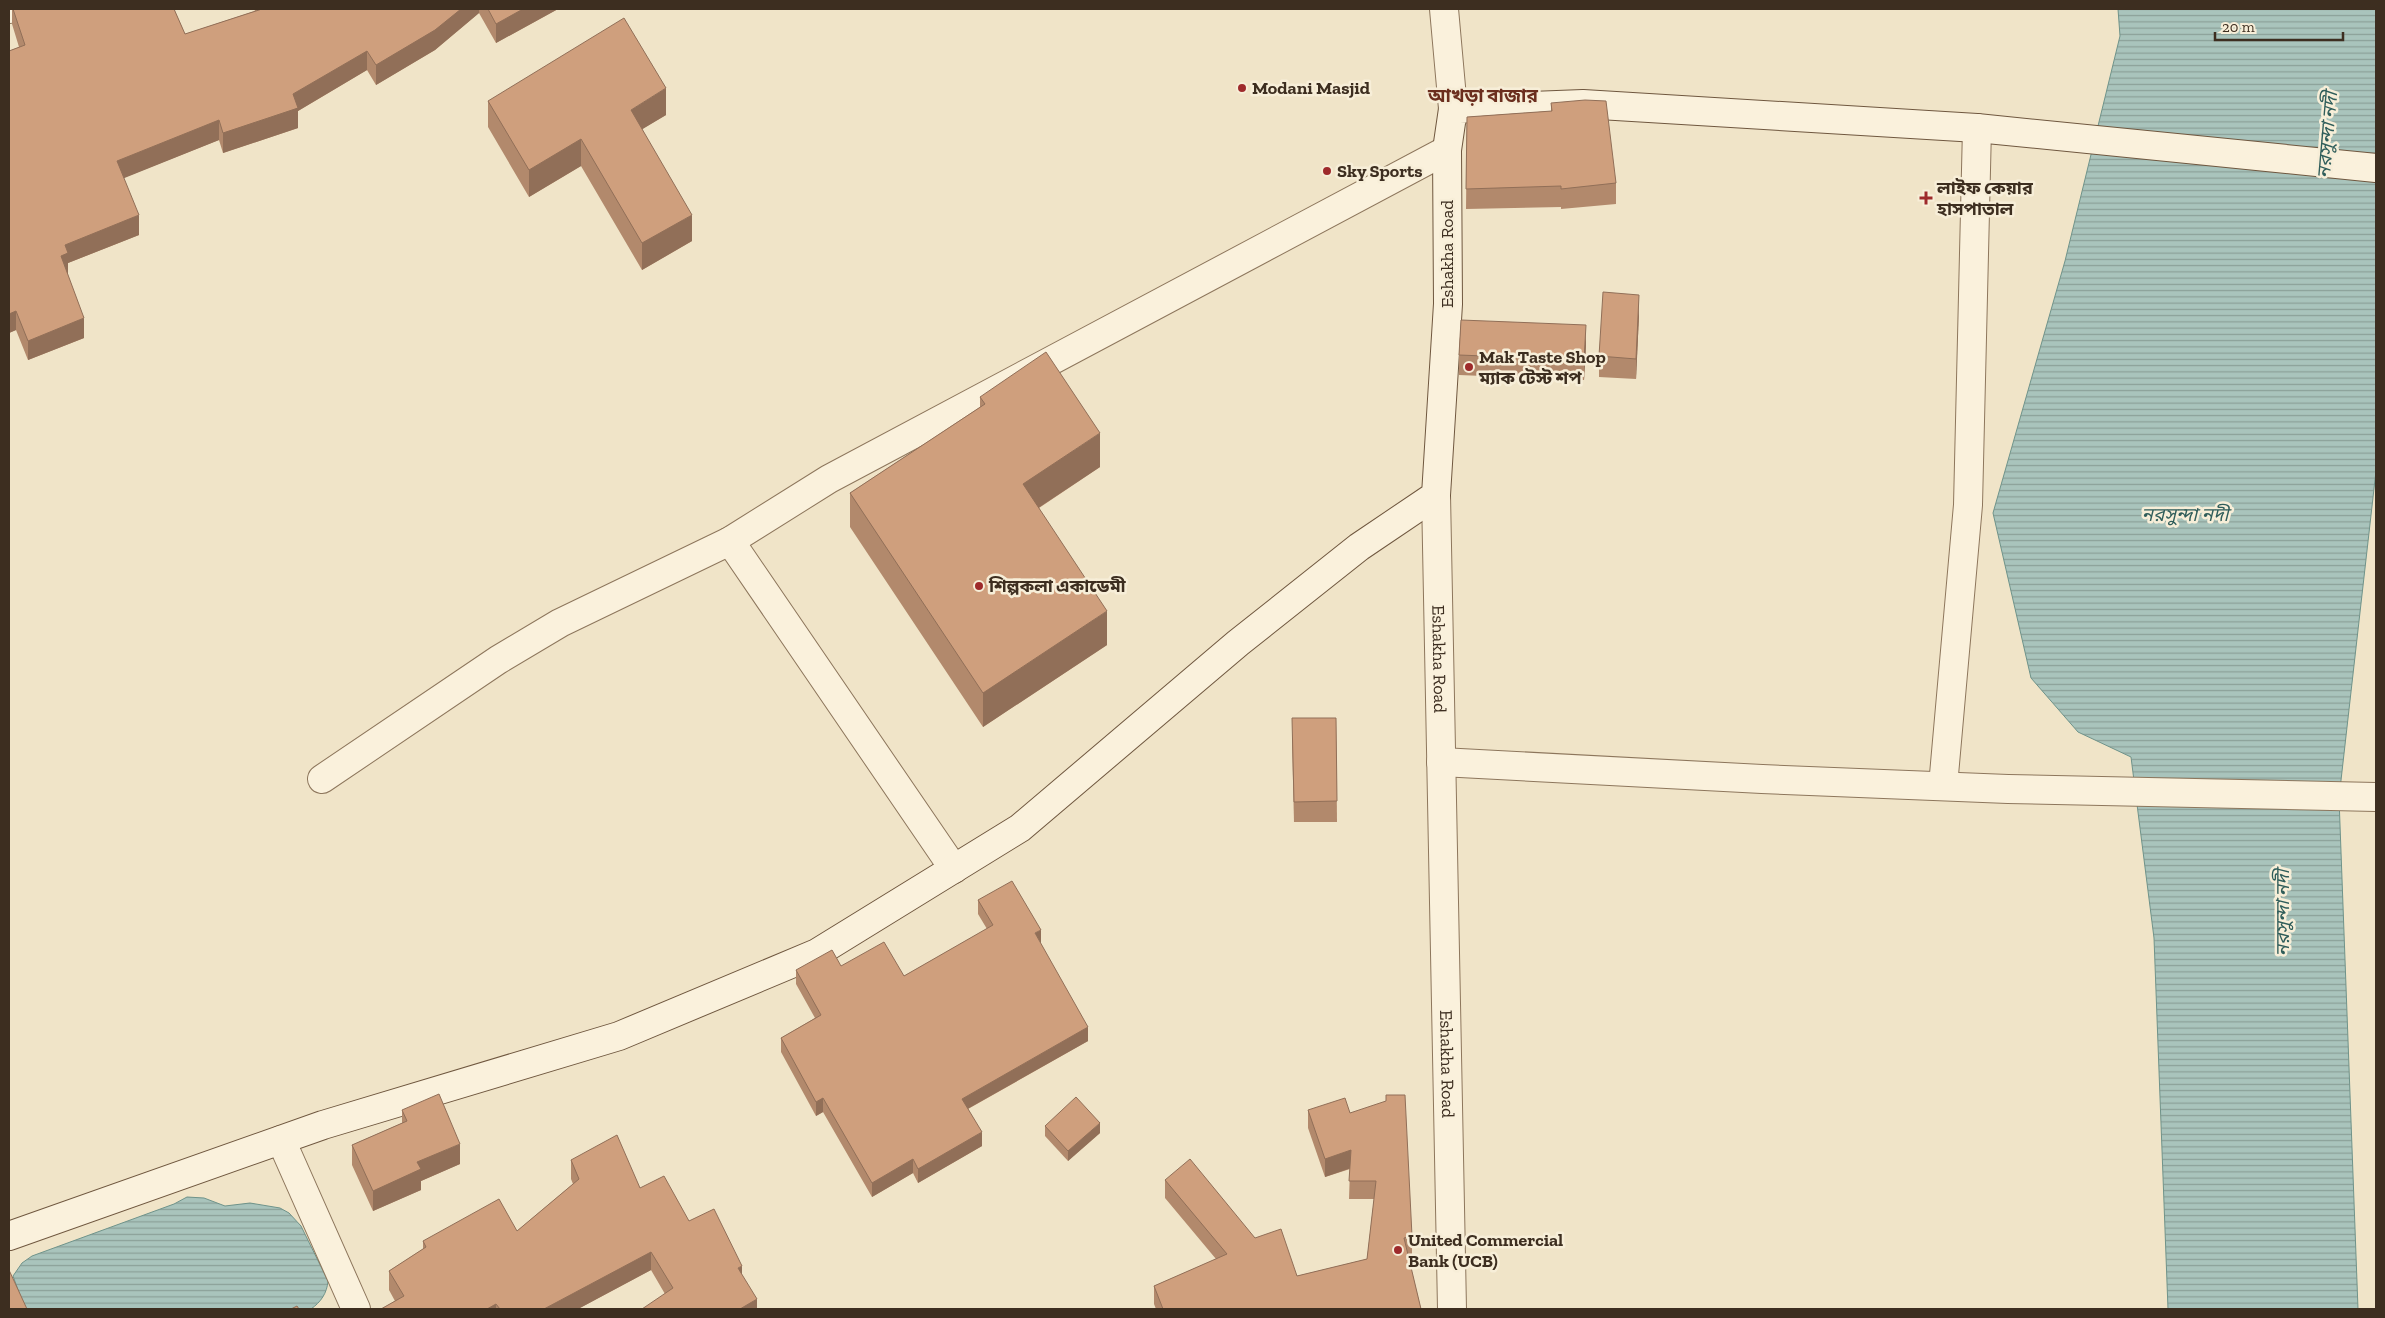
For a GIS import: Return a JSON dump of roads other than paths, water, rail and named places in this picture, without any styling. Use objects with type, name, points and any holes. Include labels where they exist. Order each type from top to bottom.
[{"type":"street","name":"Eshakha Road","points":[[1444,9],[1452,109],[1447,150],[1448,304],[1436,494],[1452,1309]]},
{"type":"street","points":[[1452,109],[1582,104],[1977,128],[2376,168]]},
{"type":"street","points":[[1943,786],[1968,505],[1977,128]]},
{"type":"street","points":[[322,779],[498,660],[560,623],[730,541],[829,479],[1447,150]]},
{"type":"street","points":[[9,1236],[281,1140],[619,1036],[817,953],[1020,828],[1245,637],[1359,547],[1436,494]]},
{"type":"street","points":[[730,541],[954,869]]},
{"type":"street","points":[[1441,762],[1762,779],[2008,789],[2376,797]]},
{"type":"street","points":[[281,1140],[356,1309]]},
{"type":"water","name":"নরসুন্দা নদী","points":[[2118,9],[2376,9],[2376,471],[2339,798],[2358,1309],[2168,1309],[2154,938],[2131,757],[2078,732],[2031,678],[1993,513],[2065,261],[2120,36]]},
{"type":"water","points":[[187,1197],[204,1198],[225,1206],[250,1203],[280,1208],[289,1213],[301,1226],[328,1281],[321,1300],[311,1309],[25,1309],[13,1276],[22,1263],[32,1256],[174,1204]]},
{"type":"place","name":"Modani Masjid","points":[[1242,88]]},
{"type":"place","name":"Sky Sports","points":[[1327,171]]},
{"type":"place","name":"লাইফ কেয়ার হাসপাতাল","points":[[1926,198]]},
{"type":"place","name":"Mak Taste Shop ম্যাক টেস্ট শপ","points":[[1469,367]]},
{"type":"place","name":"শিল্পকলা একাডেমী","points":[[979,586]]},
{"type":"place","name":"United Commercial Bank (UCB)","points":[[1398,1250]]},
{"type":"district","name":"আখড়া বাজার","points":[[1483,95]]}]
